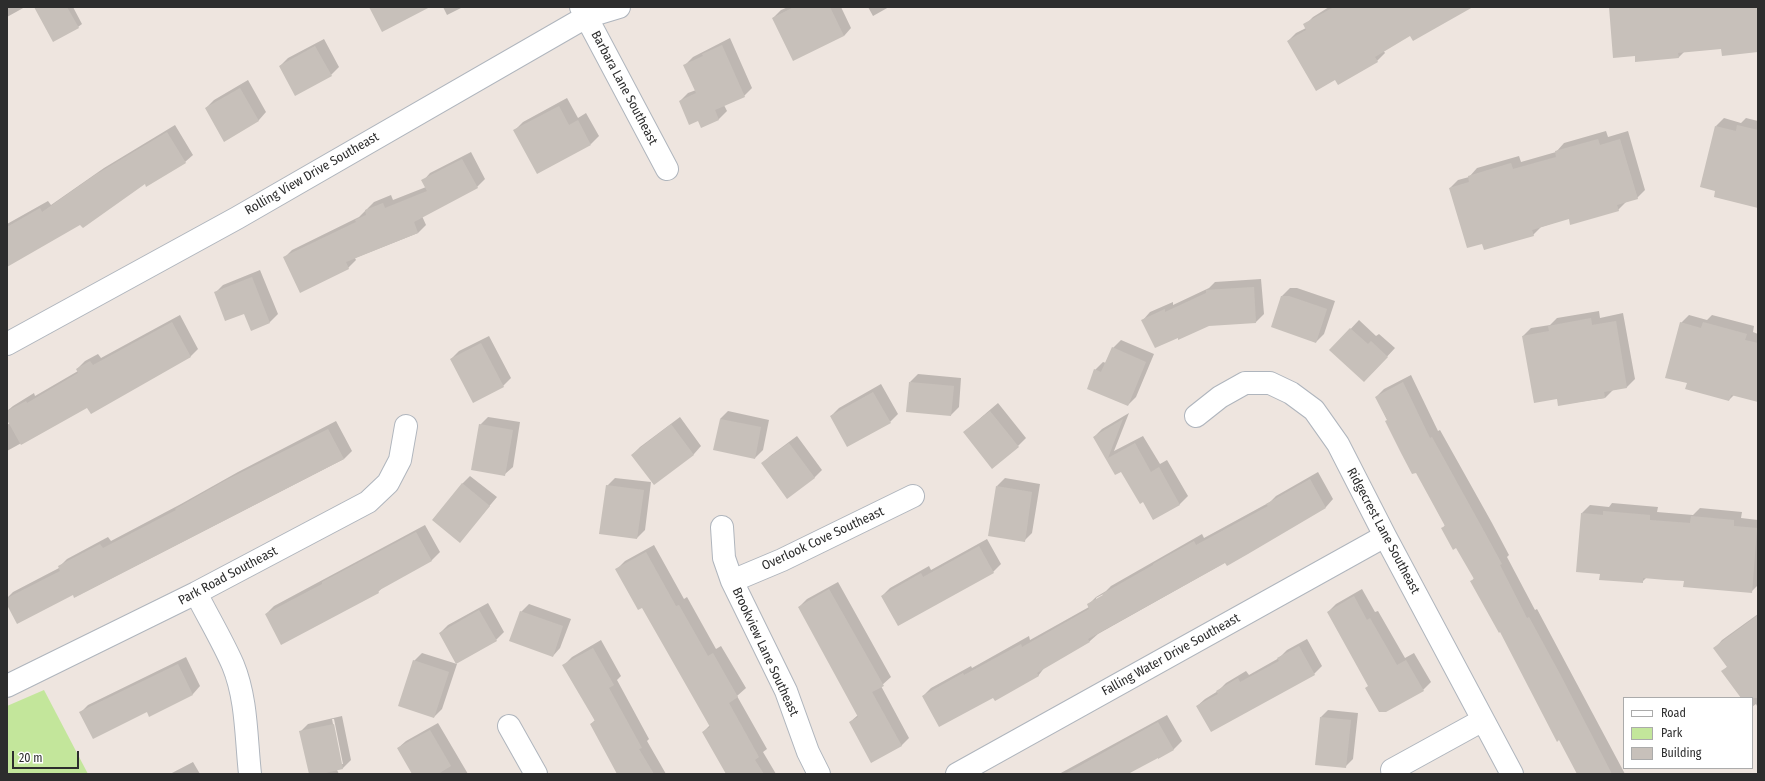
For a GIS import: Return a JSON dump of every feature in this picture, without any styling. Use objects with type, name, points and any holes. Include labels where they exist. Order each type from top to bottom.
[{"type":"street","name":"Rolling View Drive Southeast","points":[[7,344],[237,218],[584,12],[619,7]]},
{"type":"street","name":"Barbara Lane Southeast","points":[[584,12],[667,169]]},
{"type":"street","name":"Ridgecrest Lane Southeast","points":[[1196,416],[1220,397],[1245,383],[1270,383],[1291,392],[1314,410],[1338,444],[1385,536],[1512,774]]},
{"type":"street","name":"Park Road Southeast","points":[[7,686],[196,593],[368,502],[388,483],[400,460],[406,426]]},
{"type":"street","name":"Overlook Cove Southeast","points":[[732,582],[782,560],[913,496]]},
{"type":"street","name":"Brookview Lane Southeast","points":[[722,527],[724,558],[732,582],[786,691],[808,752],[819,774]]},
{"type":"street","name":"Falling Water Drive Southeast","points":[[957,774],[1385,536]]},
{"type":"street","points":[[196,593],[233,665],[241,692],[250,774]]},
{"type":"street","points":[[1392,770],[1483,720]]},
{"type":"street","points":[[510,726],[536,774]]},
{"type":"green space","points":[[44,690],[88,774],[7,774],[7,706]]},
{"type":"building","points":[[34,7],[67,7],[79,28],[53,42]]},
{"type":"building","points":[[369,7],[430,7],[382,32]]},
{"type":"building","points":[[794,7],[830,7],[844,36],[793,61],[772,18]]},
{"type":"building","points":[[1334,7],[1473,7],[1413,41],[1410,36],[1375,57],[1378,62],[1338,85],[1335,80],[1316,91],[1287,41],[1306,30],[1303,24]]},
{"type":"building","points":[[1609,7],[1758,7],[1758,52],[1722,56],[1721,49],[1678,53],[1679,58],[1635,62],[1635,56],[1613,58]]},
{"type":"building","points":[[722,45],[745,97],[715,110],[719,120],[701,128],[698,121],[689,125],[679,101],[696,93],[683,65]]},
{"type":"building","points":[[315,46],[332,76],[295,96],[279,66]]},
{"type":"building","points":[[240,88],[259,121],[224,142],[205,108]]},
{"type":"building","points":[[559,106],[569,125],[578,120],[591,145],[537,174],[513,130]]},
{"type":"building","points":[[1737,125],[1758,130],[1758,208],[1714,197],[1715,191],[1700,187],[1715,126],[1736,131]]},
{"type":"building","points":[[167,132],[186,163],[146,187],[145,184],[83,228],[80,225],[7,267],[7,227],[40,208],[42,212],[95,175]]},
{"type":"building","points":[[1598,139],[1600,145],[1620,139],[1638,199],[1617,205],[1619,211],[1570,225],[1569,219],[1532,230],[1534,236],[1484,250],[1482,244],[1467,248],[1449,188],[1469,182],[1468,176],[1511,163],[1513,169],[1556,157],[1555,151]]},
{"type":"building","points":[[462,159],[478,188],[414,222],[418,233],[346,262],[349,269],[300,293],[283,257],[356,222],[355,220],[366,215],[365,210],[383,203],[385,208],[427,191],[421,180]]},
{"type":"building","points":[[252,277],[270,323],[251,331],[244,314],[225,321],[214,292]]},
{"type":"building","points":[[1254,287],[1256,323],[1209,326],[1178,340],[1178,338],[1155,348],[1141,320],[1165,309],[1165,312],[1206,293],[1206,290]]},
{"type":"building","points":[[1281,296],[1289,296],[1327,309],[1316,343],[1271,327]]},
{"type":"building","points":[[1591,318],[1592,325],[1616,321],[1627,388],[1604,392],[1605,398],[1558,406],[1557,399],[1534,403],[1522,336],[1549,331],[1548,326]]},
{"type":"building","points":[[172,322],[191,357],[91,414],[87,408],[21,445],[7,420],[7,411],[26,401],[27,403],[78,373],[76,369],[90,361],[93,365]]},
{"type":"building","points":[[1680,322],[1701,328],[1703,322],[1747,334],[1745,340],[1758,343],[1758,402],[1731,395],[1729,401],[1685,389],[1687,383],[1665,378]]},
{"type":"building","points":[[1350,328],[1368,344],[1371,341],[1388,357],[1364,382],[1329,350]]},
{"type":"building","points":[[481,343],[504,387],[473,403],[450,359]]},
{"type":"building","points":[[1112,347],[1146,362],[1128,406],[1087,389],[1094,369],[1101,372]]},
{"type":"building","points":[[909,382],[954,386],[951,416],[906,412]]},
{"type":"building","points":[[1403,382],[1430,438],[1432,437],[1502,564],[1500,565],[1527,618],[1529,617],[1612,774],[1577,774],[1559,740],[1557,742],[1500,632],[1499,633],[1470,581],[1474,579],[1456,548],[1453,550],[1441,528],[1445,526],[1416,473],[1412,474],[1385,421],[1387,420],[1375,397]]},
{"type":"building","points":[[873,392],[891,423],[847,447],[830,416]]},
{"type":"building","points":[[990,411],[1019,447],[992,469],[963,432]]},
{"type":"building","points":[[720,419],[761,427],[755,459],[713,450]]},
{"type":"building","points":[[1123,419],[1108,458],[1135,443],[1151,472],[1159,467],[1180,505],[1153,520],[1143,502],[1140,504],[1121,472],[1115,475],[1093,437]]},
{"type":"building","points":[[479,424],[513,430],[505,476],[471,470]]},
{"type":"building","points":[[671,424],[694,455],[654,485],[631,455]]},
{"type":"building","points":[[328,429],[344,459],[74,598],[73,595],[17,624],[7,605],[7,598],[60,571],[58,566],[100,544],[103,548],[176,510],[175,509],[228,479]]},
{"type":"building","points":[[789,443],[815,478],[787,499],[761,463]]},
{"type":"building","points":[[1310,479],[1326,508],[1227,566],[1225,563],[1088,639],[1090,642],[1037,673],[1039,676],[995,701],[993,698],[939,727],[922,696],[963,673],[964,675],[1021,644],[1022,647],[1089,609],[1087,604],[1153,564],[1194,541],[1196,545],[1268,506],[1266,504]]},
{"type":"building","points":[[462,483],[490,506],[460,543],[432,520]]},
{"type":"building","points":[[606,485],[644,490],[637,539],[599,534]]},
{"type":"building","points":[[996,486],[1032,492],[1025,542],[988,536]]},
{"type":"building","points":[[1603,511],[1650,515],[1650,520],[1690,523],[1691,516],[1734,520],[1734,526],[1757,528],[1752,593],[1683,587],[1684,581],[1643,578],[1643,583],[1599,580],[1600,574],[1576,572],[1581,513],[1603,515]]},
{"type":"building","points":[[416,532],[432,561],[378,591],[379,593],[281,645],[265,614]]},
{"type":"building","points":[[979,546],[994,573],[898,626],[881,596],[921,573],[923,577]]},
{"type":"building","points":[[646,552],[676,606],[679,605],[708,656],[713,653],[738,697],[729,703],[759,757],[755,760],[764,774],[726,774],[702,732],[710,727],[642,608],[638,610],[615,569]]},
{"type":"building","points":[[829,589],[884,686],[872,692],[902,746],[871,763],[849,722],[858,717],[798,607]]},
{"type":"building","points":[[1354,596],[1367,620],[1370,618],[1397,665],[1406,660],[1424,691],[1386,712],[1379,712],[1365,688],[1368,686],[1327,612]]},
{"type":"building","points":[[479,610],[497,641],[456,664],[439,633]]},
{"type":"building","points":[[520,611],[563,626],[553,657],[509,641]]},
{"type":"building","points":[[1758,615],[1758,698],[1740,697],[1721,671],[1727,667],[1713,648]]},
{"type":"building","points":[[1299,646],[1315,675],[1211,732],[1196,706],[1218,694],[1216,691],[1238,678],[1240,682],[1279,661],[1277,658]]},
{"type":"building","points":[[593,648],[614,685],[609,688],[642,748],[639,749],[654,774],[617,774],[590,724],[595,721],[562,665]]},
{"type":"building","points":[[413,660],[449,672],[434,718],[398,706]]},
{"type":"building","points":[[178,664],[193,695],[149,717],[147,712],[93,739],[79,712]]},
{"type":"building","points":[[1320,717],[1351,720],[1346,768],[1315,765]]},
{"type":"building","points":[[1158,722],[1174,750],[1158,759],[1128,774],[1065,774]]},
{"type":"building","points":[[334,724],[343,769],[321,774],[309,774],[299,731]]},
{"type":"building","points":[[430,730],[451,766],[438,774],[412,774],[397,748]]}]
